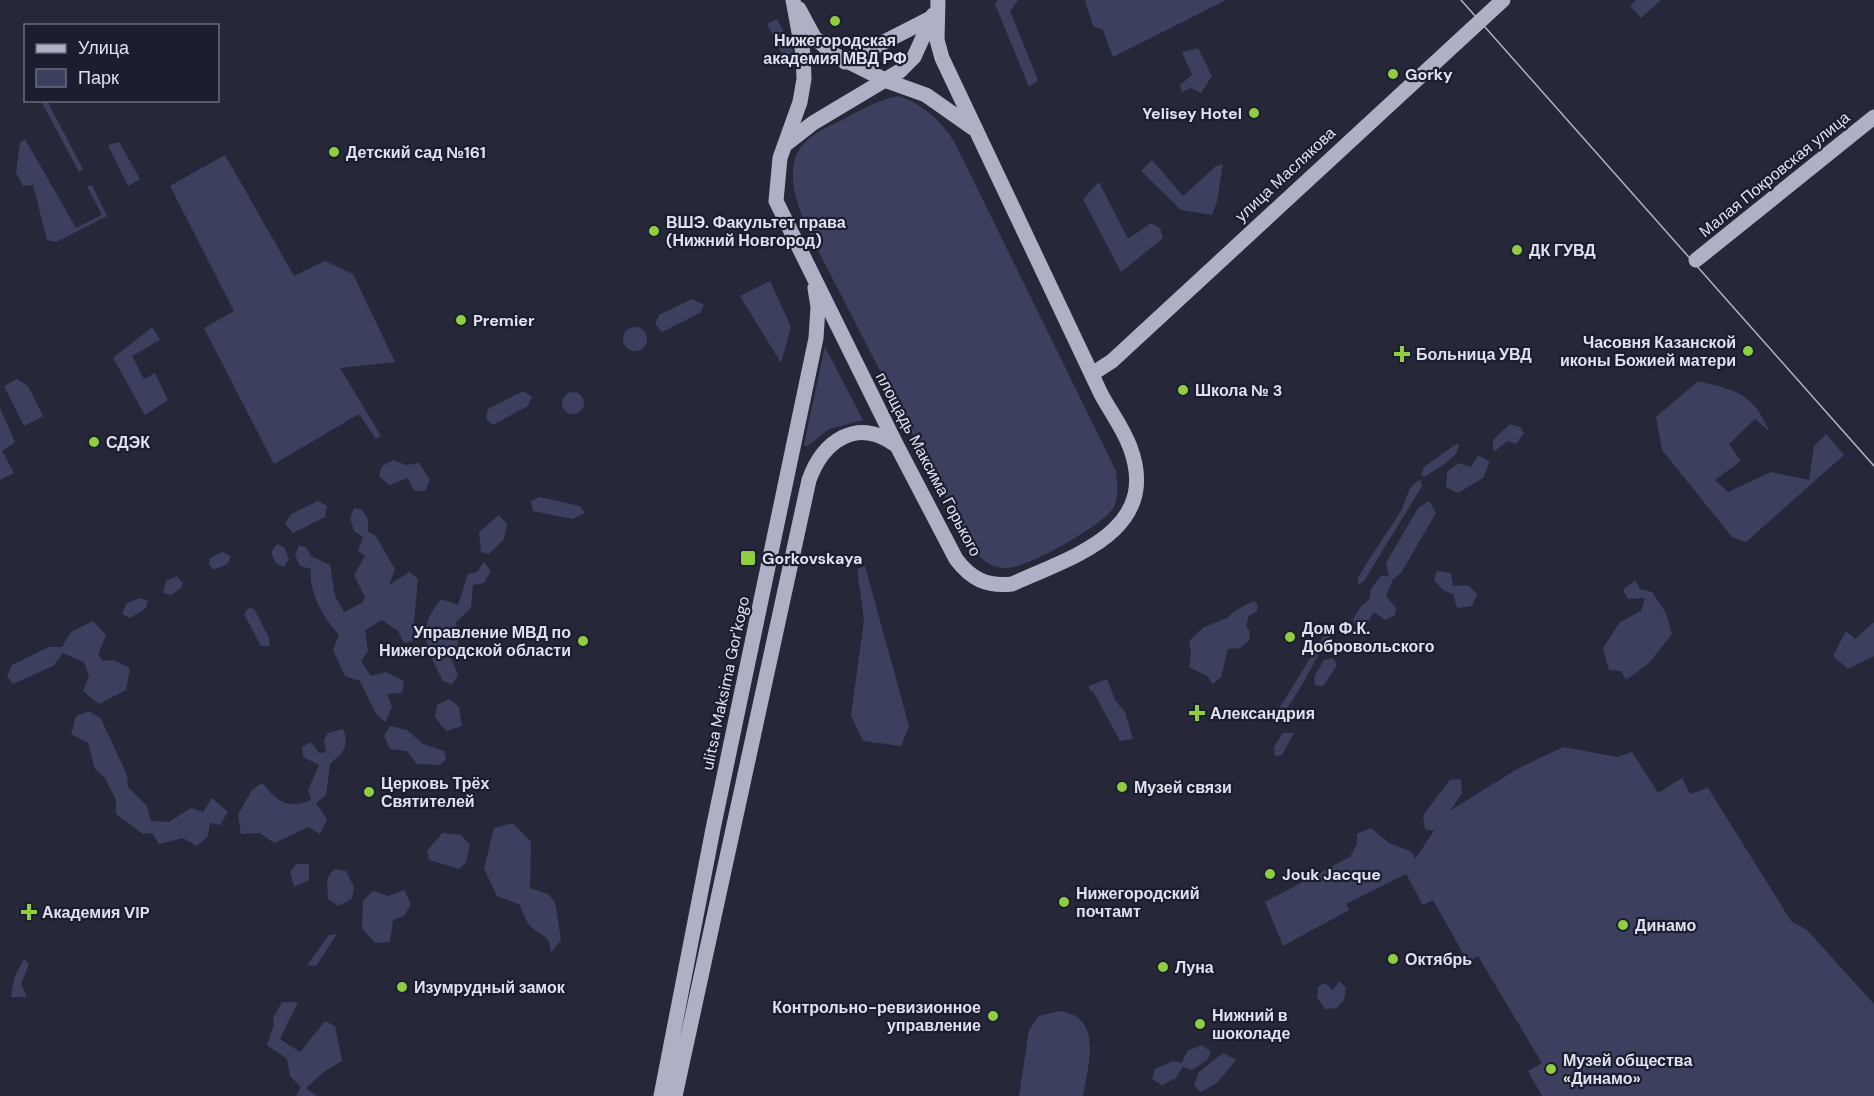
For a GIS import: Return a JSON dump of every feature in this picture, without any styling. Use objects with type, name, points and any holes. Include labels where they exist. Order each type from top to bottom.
[{"type":"main road","name":"площадь Максима Горького","points":[[794,0],[814,37],[845,62],[941,103],[975,130]]},
{"type":"main road","name":"площадь Максима Горького","points":[[794,0],[803,54],[804,80],[777,172],[776,201],[897,446],[956,559],[965,571],[979,581],[996,586],[1012,584],[1111,535],[1128,516],[1133,503],[1136,473],[1129,445],[1092,374],[942,58],[937,40],[935,8]]},
{"type":"main road","name":"улица Маслякова","points":[[1092,374],[1112,361],[1503,0]]},
{"type":"main road","points":[[845,62],[935,8]]},
{"type":"main road","points":[[786,144],[813,123],[887,81],[914,57],[935,8]]},
{"type":"main road","name":"Малая Покровская улица","points":[[1696,260],[1874,117]]},
{"type":"main road","name":"ulitsa Maksima Gor'kogo","points":[[661,1096],[713,829],[816,338],[818,307],[813,276]]},
{"type":"main road","points":[[675,1096],[809,480],[815,463],[827,449],[852,433],[865,431],[880,434],[897,446]]},
{"type":"green space","points":[[998,0],[1018,0],[1010,11],[1038,80],[1029,87],[995,4]]},
{"type":"green space","points":[[1085,0],[1226,0],[1113,57],[1103,30],[1093,26]]},
{"type":"green space","points":[[1636,0],[1661,0],[1641,18],[1630,6]]},
{"type":"green space","points":[[777,19],[794,53],[784,58],[767,24]]},
{"type":"green space","points":[[1198,48],[1212,76],[1201,93],[1191,88],[1182,92],[1180,85],[1192,75],[1182,52]]},
{"type":"green space","points":[[898,96],[916,104],[930,114],[954,141],[1116,471],[1117,499],[1107,515],[1064,544],[1017,566],[1001,568],[990,564],[981,558],[970,545],[809,233],[796,197],[793,184],[795,159],[810,138],[869,106]]},
{"type":"green space","points":[[42,102],[48,102],[83,169],[79,172]]},
{"type":"green space","points":[[25,139],[76,228],[102,215],[87,186],[92,185],[107,216],[56,242],[47,240],[33,185],[23,186],[16,173],[20,143]]},
{"type":"green space","points":[[119,142],[140,179],[128,186],[108,145]]},
{"type":"green space","points":[[225,155],[294,276],[325,261],[353,274],[395,362],[340,368],[381,436],[376,439],[359,414],[274,464],[204,328],[234,311],[170,186]]},
{"type":"green space","points":[[1152,160],[1183,196],[1216,166],[1223,164],[1217,201],[1212,215],[1181,210],[1141,171]]},
{"type":"green space","points":[[1099,182],[1128,239],[1151,223],[1160,228],[1163,238],[1121,272],[1083,199]]},
{"type":"green space","points":[[770,281],[791,327],[781,363],[740,296]]},
{"type":"green space","points":[[692,299],[704,305],[700,313],[662,332],[655,324],[659,315]]},
{"type":"green space","points":[[152,327],[160,340],[132,356],[144,379],[155,373],[168,400],[145,415],[113,358]]},
{"type":"green space","points":[[635,327],[643,331],[647,339],[643,347],[635,351],[627,347],[623,339],[627,331]]},
{"type":"green space","points":[[825,347],[863,420],[829,429],[806,447],[804,444]]},
{"type":"green space","points":[[17,379],[28,386],[43,416],[24,426],[4,386]]},
{"type":"green space","points":[[1698,381],[1723,387],[1742,395],[1756,408],[1769,431],[1755,419],[1729,444],[1741,461],[1715,480],[1728,492],[1771,472],[1809,480],[1814,446],[1826,434],[1844,455],[1746,542],[1732,537],[1662,450],[1656,417]]},
{"type":"green space","points":[[523,391],[532,397],[528,406],[493,425],[486,419],[488,409]]},
{"type":"green space","points":[[573,392],[581,395],[584,403],[581,411],[573,414],[565,411],[562,403],[565,395]]},
{"type":"green space","points":[[0,408],[15,442],[2,451],[14,473],[0,480]]},
{"type":"green space","points":[[1510,424],[1520,427],[1524,433],[1516,444],[1508,441],[1493,452],[1493,440]]},
{"type":"green space","points":[[1456,444],[1459,445],[1450,460],[1424,477],[1421,475],[1424,467]]},
{"type":"green space","points":[[1478,455],[1490,462],[1483,478],[1458,493],[1446,487],[1447,472],[1459,463],[1471,467]]},
{"type":"green space","points":[[393,460],[406,465],[419,463],[430,480],[425,491],[414,491],[408,478],[389,485],[379,476],[382,466]]},
{"type":"green space","points":[[1420,480],[1422,486],[1364,581],[1358,585],[1358,578],[1401,511],[1412,486]]},
{"type":"green space","points":[[540,497],[580,506],[585,513],[572,519],[533,511],[531,501]]},
{"type":"green space","points":[[318,501],[327,506],[325,517],[293,533],[285,524],[291,514]]},
{"type":"green space","points":[[1429,501],[1436,513],[1401,573],[1393,579],[1386,596],[1396,608],[1395,615],[1385,620],[1374,612],[1367,624],[1357,629],[1353,619],[1362,605],[1369,600],[1371,589],[1381,576],[1389,576],[1386,563],[1418,508]]},
{"type":"green space","points":[[354,508],[362,510],[368,519],[368,532],[375,535],[395,569],[389,585],[409,572],[418,579],[412,641],[404,643],[398,631],[382,620],[365,630],[368,651],[361,661],[371,676],[386,672],[404,681],[402,693],[387,694],[392,707],[385,722],[376,714],[360,681],[345,676],[333,650],[339,635],[318,604],[312,586],[311,569],[300,566],[295,555],[299,546],[306,547],[311,556],[330,565],[335,596],[344,612],[362,603],[365,597],[354,575],[365,556],[358,551],[363,537],[354,531],[350,518]]},
{"type":"green space","points":[[499,515],[507,524],[504,539],[489,554],[481,552],[479,532]]},
{"type":"green space","points":[[277,544],[284,547],[289,559],[284,567],[276,563],[271,552]]},
{"type":"green space","points":[[222,552],[231,556],[227,564],[214,570],[209,564],[210,558]]},
{"type":"green space","points":[[484,562],[491,571],[484,583],[473,585],[471,608],[456,622],[458,646],[451,658],[458,675],[452,684],[443,681],[428,649],[426,630],[428,620],[441,599],[458,605],[468,574],[477,572]]},
{"type":"green space","points":[[865,566],[909,726],[901,746],[863,741],[851,716],[864,620],[857,569]]},
{"type":"green space","points":[[1437,571],[1451,573],[1453,586],[1468,585],[1477,594],[1472,606],[1457,608],[1453,594],[1443,590],[1434,580]]},
{"type":"green space","points":[[177,576],[183,583],[180,589],[171,595],[163,593],[166,581]]},
{"type":"green space","points":[[1635,580],[1640,589],[1652,592],[1666,613],[1672,634],[1648,664],[1626,680],[1621,671],[1609,670],[1603,648],[1620,622],[1641,611],[1645,598],[1628,599],[1623,590]]},
{"type":"green space","points":[[139,598],[148,601],[146,608],[130,618],[122,614],[126,604]]},
{"type":"green space","points":[[1254,601],[1258,605],[1257,611],[1249,616],[1246,626],[1250,632],[1249,641],[1240,648],[1228,649],[1221,677],[1213,684],[1207,676],[1189,667],[1191,651],[1189,641],[1204,627],[1227,618],[1236,610]]},
{"type":"green space","points":[[249,608],[254,609],[269,638],[270,646],[261,646],[244,614]]},
{"type":"green space","points":[[93,621],[106,635],[98,655],[103,661],[113,660],[130,668],[126,690],[99,704],[83,691],[89,676],[84,662],[63,653],[53,666],[13,684],[7,676],[12,665],[49,647],[62,647],[71,632]]},
{"type":"green space","points":[[1874,622],[1874,656],[1848,669],[1833,656],[1846,631],[1855,639]]},
{"type":"green space","points":[[1328,629],[1330,637],[1302,685],[1276,721],[1274,717]]},
{"type":"green space","points":[[1333,658],[1337,665],[1323,686],[1315,685],[1314,677],[1324,660]]},
{"type":"green space","points":[[1107,679],[1115,700],[1125,712],[1133,739],[1120,741],[1094,693],[1089,689],[1089,686]]},
{"type":"green space","points":[[449,699],[459,707],[462,726],[446,731],[435,717],[437,705]]},
{"type":"green space","points":[[89,711],[101,719],[127,775],[128,787],[147,806],[151,821],[169,822],[191,808],[203,812],[212,798],[228,812],[220,825],[210,823],[208,836],[197,846],[183,838],[159,844],[152,833],[143,834],[116,814],[116,800],[105,778],[95,769],[88,743],[71,734],[76,716]]},
{"type":"green space","points":[[390,726],[407,730],[423,744],[444,751],[446,759],[440,765],[417,764],[407,751],[390,749],[384,736]]},
{"type":"green space","points":[[343,729],[346,740],[344,748],[330,764],[326,795],[316,803],[327,819],[320,834],[309,827],[274,843],[260,833],[241,834],[238,815],[252,790],[262,783],[283,802],[295,804],[311,800],[308,790],[319,765],[303,757],[302,747],[311,742],[319,753],[326,752],[324,740],[328,733]]},
{"type":"green space","points":[[1283,733],[1294,733],[1282,755],[1275,756],[1274,747]]},
{"type":"green space","name":"Динамо","points":[[1563,747],[1618,757],[1632,752],[1658,793],[1682,778],[1690,794],[1708,788],[1791,921],[1807,930],[1874,1004],[1874,1096],[1542,1096],[1528,1071],[1542,1063],[1478,956],[1468,962],[1433,900],[1423,905],[1406,874],[1346,904],[1349,910],[1283,946],[1265,902],[1350,857],[1357,844],[1357,834],[1371,828],[1389,843],[1412,852],[1415,859],[1434,831],[1425,829],[1423,815],[1450,780],[1461,779],[1462,793],[1450,811],[1517,769]]},
{"type":"green space","points":[[513,823],[531,842],[530,888],[548,894],[555,902],[561,940],[551,953],[548,941],[528,923],[520,905],[497,896],[484,869],[494,828]]},
{"type":"green space","points":[[442,833],[461,835],[470,845],[466,862],[459,869],[429,860],[427,851]]},
{"type":"green space","points":[[296,864],[309,864],[309,880],[294,887],[290,872]]},
{"type":"green space","points":[[334,869],[346,871],[354,887],[352,899],[338,906],[328,899],[327,879]]},
{"type":"green space","points":[[404,890],[411,904],[404,916],[393,920],[390,942],[375,943],[362,928],[363,901],[373,891],[388,896]]},
{"type":"green space","points":[[337,934],[316,966],[307,965],[329,935]]},
{"type":"green space","points":[[24,959],[29,964],[21,984],[27,997],[11,997],[14,978]]},
{"type":"green space","points":[[1339,981],[1346,988],[1344,1000],[1337,1008],[1325,1009],[1317,997],[1318,987],[1325,983],[1333,990]]},
{"type":"green space","points":[[282,1002],[298,1002],[280,1039],[300,1052],[325,1021],[335,1026],[342,1061],[325,1071],[306,1088],[317,1096],[296,1096],[301,1087],[290,1076],[287,1059],[267,1045],[274,1025],[273,1018]]},
{"type":"green space","points":[[1059,1011],[1073,1015],[1082,1022],[1088,1032],[1090,1044],[1088,1071],[1083,1096],[1019,1096],[1029,1030],[1039,1016]]},
{"type":"green space","points":[[1202,1045],[1211,1052],[1207,1060],[1192,1070],[1183,1067],[1176,1078],[1162,1085],[1152,1079],[1155,1069],[1173,1061],[1182,1063],[1187,1051]]},
{"type":"green space","points":[[1223,1053],[1236,1060],[1217,1083],[1201,1092],[1194,1086],[1198,1073]]},
{"type":"tram line","points":[[1461,0],[1874,466]]},
{"type":"place","name":"Нижегородская академия МВД РФ","points":[[835,21]]},
{"type":"place","name":"Gorky","points":[[1393,74]]},
{"type":"place","name":"Yelisey Hotel","points":[[1254,113]]},
{"type":"place","name":"Детский сад №161","points":[[334,152]]},
{"type":"place","name":"ВШЭ. Факультет права (Нижний Новгород)","points":[[654,231]]},
{"type":"place","name":"ДК ГУВД","points":[[1517,250]]},
{"type":"place","name":"Premier","points":[[461,320]]},
{"type":"place","name":"Часовня Казанской иконы Божией матери","points":[[1748,351]]},
{"type":"place","name":"Больница УВД","points":[[1402,354]]},
{"type":"place","name":"Школа № 3","points":[[1183,390]]},
{"type":"place","name":"СДЭК","points":[[94,442]]},
{"type":"place","name":"Gorkovskaya","points":[[748,558]]},
{"type":"place","name":"Дом Ф.К. Добровольского","points":[[1290,637]]},
{"type":"place","name":"Управление МВД по Нижегородской области","points":[[583,641]]},
{"type":"place","name":"Александрия","points":[[1197,713]]},
{"type":"place","name":"Музей связи","points":[[1122,787]]},
{"type":"place","name":"Церковь Трёх Святителей","points":[[369,792]]},
{"type":"place","name":"Jouk Jacque","points":[[1270,874]]},
{"type":"place","name":"Нижегородский почтамт","points":[[1064,902]]},
{"type":"place","name":"Академия VIP","points":[[29,912]]},
{"type":"place","name":"Динамо","points":[[1623,925]]},
{"type":"place","name":"Октябрь","points":[[1393,959]]},
{"type":"place","name":"Луна","points":[[1163,967]]},
{"type":"place","name":"Изумрудный замок","points":[[402,987]]},
{"type":"place","name":"Контрольно-ревизионное управление","points":[[993,1016]]},
{"type":"place","name":"Нижний в шоколаде","points":[[1200,1024]]},
{"type":"place","name":"Музей общества «Динамо»","points":[[1551,1069]]}]
